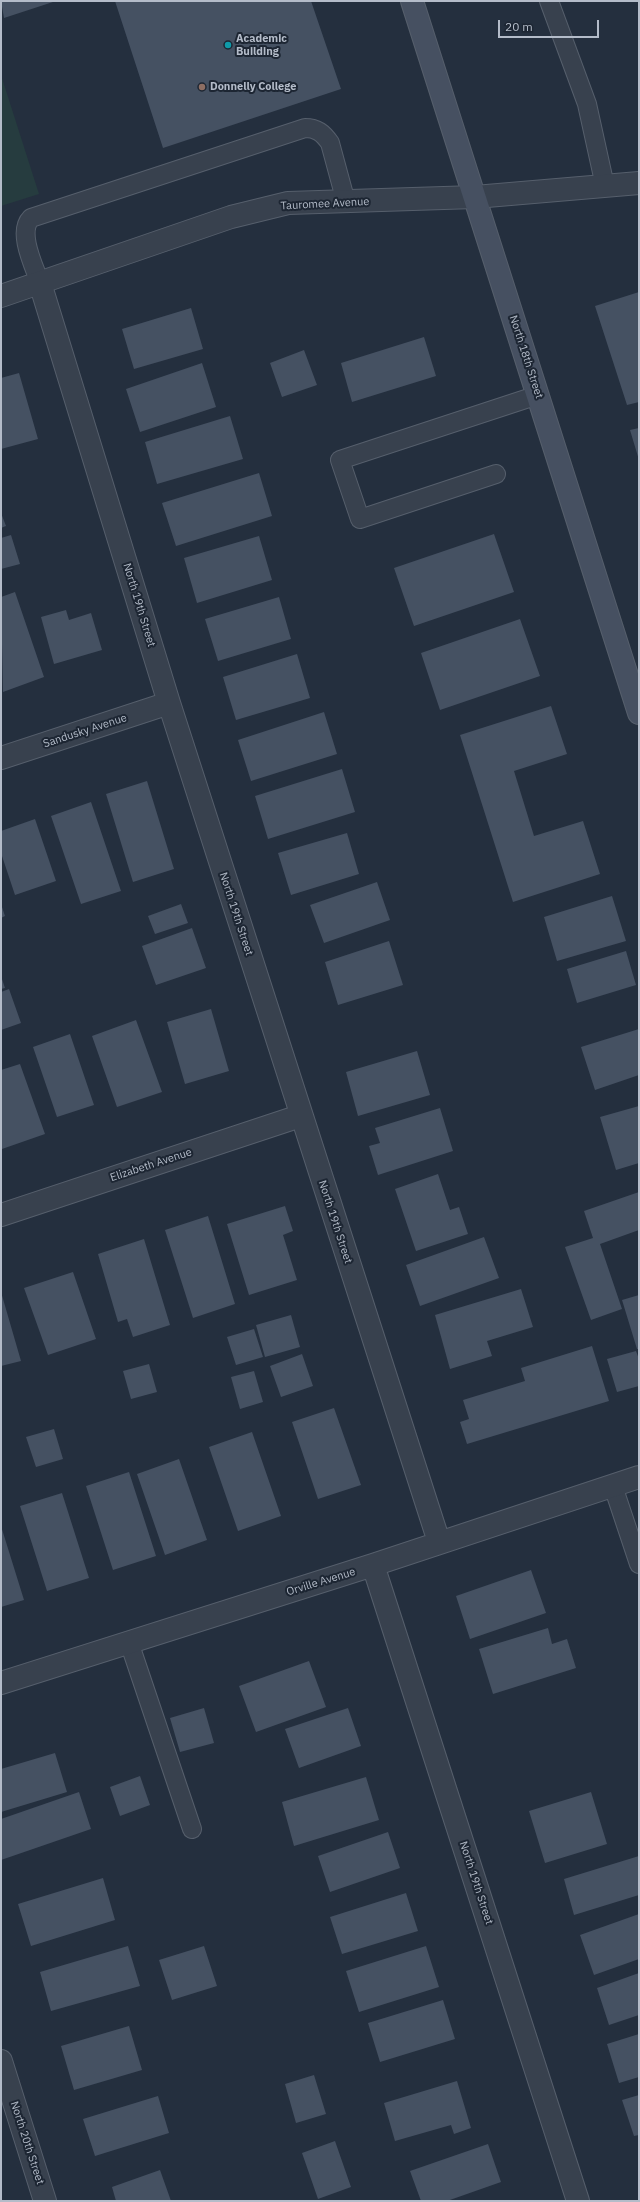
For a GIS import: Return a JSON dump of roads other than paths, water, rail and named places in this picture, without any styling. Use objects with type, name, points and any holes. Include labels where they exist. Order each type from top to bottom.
[{"type":"main road","name":"North 18th Street","points":[[412,1],[639,713]]},
{"type":"street","name":"Tauromee Avenue","points":[[1,296],[231,217],[288,203],[475,197],[639,183]]},
{"type":"street","name":"North 19th Street","points":[[40,283],[169,703],[300,1116],[439,1542]]},
{"type":"street","name":"Sandusky Avenue","points":[[1,758],[169,703]]},
{"type":"street","name":"Elizabeth Avenue","points":[[1,1215],[300,1116]]},
{"type":"street","name":"Orville Avenue","points":[[1,1683],[374,1565],[439,1542],[639,1477]]},
{"type":"street","name":"North 19th Street","points":[[374,1565],[578,2201]]},
{"type":"street","name":"North 20th Street","points":[[1,2061],[45,2201]]},
{"type":"lane","points":[[549,1],[587,104],[605,186]]},
{"type":"lane","points":[[40,283],[25,236],[27,222],[31,218],[305,128],[314,128],[324,135],[330,143],[346,202]]},
{"type":"lane","points":[[496,474],[360,519],[340,460],[538,395]]},
{"type":"lane","points":[[614,1486],[639,1564]]},
{"type":"lane","points":[[129,1642],[192,1829]]},
{"type":"place","name":"Academic Building","points":[[228,45]]},
{"type":"place","name":"Donnelly College","points":[[202,87]]}]
